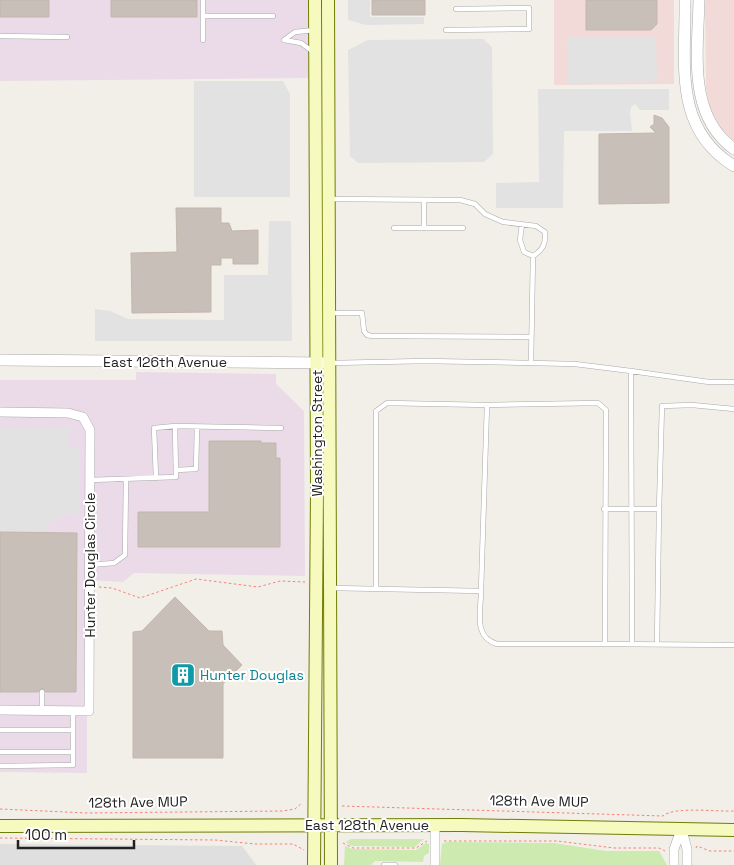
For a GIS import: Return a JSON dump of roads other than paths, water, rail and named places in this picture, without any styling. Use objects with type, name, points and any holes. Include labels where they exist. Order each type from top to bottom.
[{"type":"main road","name":"Washington Street","points":[[314,865],[317,608],[316,363],[322,200],[321,30],[315,0]]},
{"type":"main road","name":"Washington Street","points":[[328,0],[315,53],[330,363],[331,865]]},
{"type":"main road","name":"East 128th Avenue","points":[[0,826],[435,825],[734,830]]},
{"type":"street","points":[[686,0],[687,98],[689,110],[698,130],[715,152],[734,166]]},
{"type":"street","points":[[699,0],[700,96],[708,121],[730,146],[715,152]]},
{"type":"street","points":[[687,98],[700,96]]},
{"type":"street","name":"East 126th Avenue","points":[[0,360],[330,363]]},
{"type":"street","name":"Hunter Douglas Circle","points":[[0,412],[68,413],[83,417],[90,430],[88,711],[73,711]]},
{"type":"street","points":[[0,710],[73,711]]},
{"type":"street","points":[[435,825],[435,865]]},
{"type":"street","points":[[674,865],[674,849],[682,830]]},
{"type":"street","points":[[682,830],[687,849],[687,865]]},
{"type":"lane","points":[[203,0],[203,40]]},
{"type":"lane","points":[[446,30],[529,29],[529,8],[456,9]]},
{"type":"lane","points":[[203,16],[273,16]]},
{"type":"lane","points":[[315,53],[301,43],[284,40],[295,32],[321,30]]},
{"type":"lane","points":[[0,36],[66,37]]},
{"type":"lane","points":[[322,200],[460,200],[475,204],[485,214],[503,222],[536,226],[545,232],[546,239],[542,250],[533,256]]},
{"type":"lane","points":[[424,201],[424,228]]},
{"type":"lane","points":[[522,224],[520,240],[524,252],[533,256]]},
{"type":"lane","points":[[394,228],[463,228]]},
{"type":"lane","points":[[531,362],[533,256]]},
{"type":"lane","points":[[329,313],[362,313],[364,331],[367,335],[372,336],[531,337]]},
{"type":"lane","points":[[330,363],[425,361],[574,364],[709,382],[734,382]]},
{"type":"lane","points":[[631,371],[632,644]]},
{"type":"lane","points":[[376,589],[376,411],[387,403],[486,405],[598,403],[606,410],[604,509],[605,644]]},
{"type":"lane","points":[[486,405],[481,632],[487,641],[497,644],[734,645]]},
{"type":"lane","points":[[657,644],[662,406],[692,405],[734,409]]},
{"type":"lane","points":[[90,480],[176,477],[175,426]]},
{"type":"lane","points":[[156,478],[154,428],[175,426],[282,428]]},
{"type":"lane","points":[[176,470],[196,469],[197,427]]},
{"type":"lane","points":[[90,565],[114,563],[125,555],[126,479]]},
{"type":"lane","points":[[604,509],[659,509]]},
{"type":"lane","points":[[330,588],[481,591]]},
{"type":"lane","points":[[42,692],[42,711]]},
{"type":"lane","points":[[0,766],[73,765],[73,711]]},
{"type":"lane","points":[[0,730],[73,730]]},
{"type":"lane","points":[[0,752],[73,752]]},
{"type":"lane","points":[[384,865],[395,865]]},
{"type":"place","name":"Hunter Douglas","points":[[183,675]]}]
